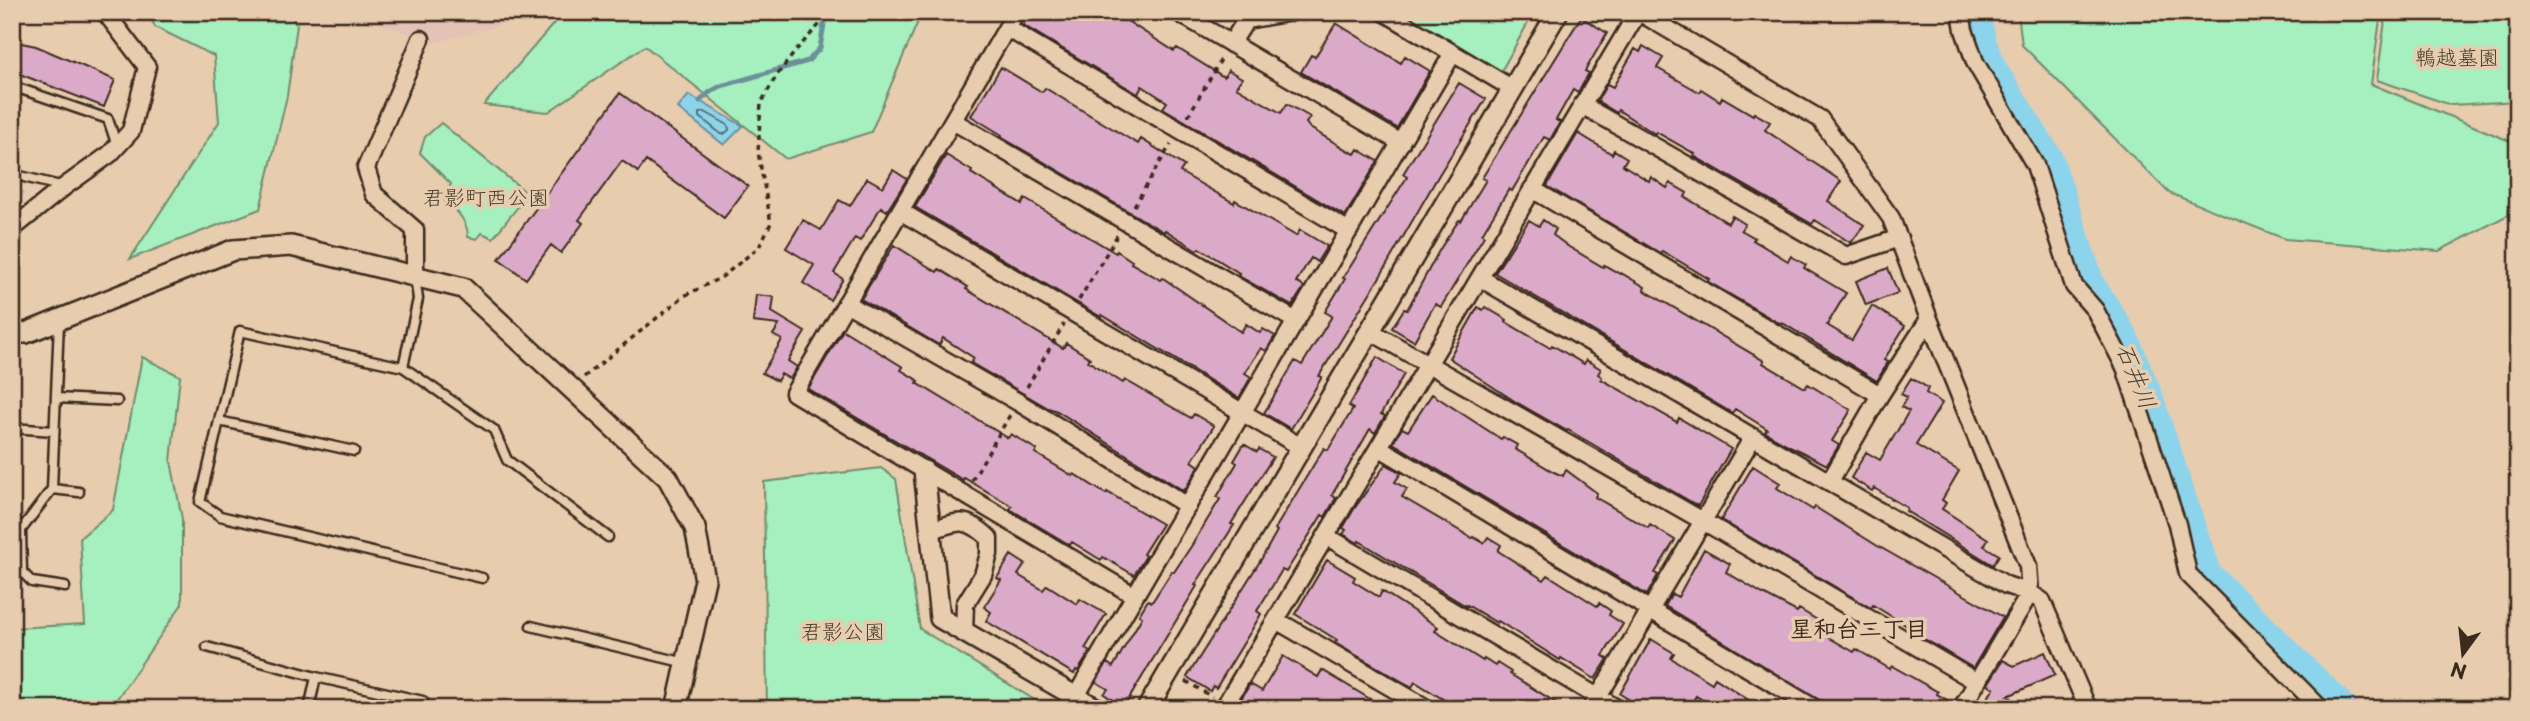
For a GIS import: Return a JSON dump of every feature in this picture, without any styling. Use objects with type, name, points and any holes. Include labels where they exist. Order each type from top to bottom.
[{"type":"street","points":[[12,229],[110,154],[131,131],[147,67],[105,12]]},
{"type":"street","points":[[1016,12],[794,393],[1135,596]]},
{"type":"street","points":[[1177,12],[1401,142]]},
{"type":"street","points":[[1231,44],[1246,20],[1292,12]]},
{"type":"street","points":[[1384,12],[1513,89]]},
{"type":"street","points":[[1147,709],[1558,12]]},
{"type":"street","points":[[1233,705],[1276,620],[1638,12],[1820,118],[1891,218],[2028,566],[2030,593],[1961,709]]},
{"type":"street","points":[[1961,12],[1975,62],[2035,165],[2074,286],[2095,310],[2125,366],[2177,524],[2188,574],[2321,709]]},
{"type":"street","points":[[1007,28],[1349,231]]},
{"type":"street","points":[[415,277],[415,230],[374,194],[366,168],[421,39]]},
{"type":"street","points":[[1076,696],[1453,53]]},
{"type":"street","points":[[1582,105],[1846,256],[1899,238]]},
{"type":"street","points":[[953,121],[1296,321]]},
{"type":"street","points":[[1532,189],[1880,395]]},
{"type":"street","points":[[900,211],[1301,447]]},
{"type":"street","points":[[12,333],[26,333],[233,250],[291,246],[463,288],[668,478],[695,528],[705,580],[676,709]]},
{"type":"street","points":[[1480,278],[2006,585],[2030,593],[2042,601],[2088,709]]},
{"type":"street","points":[[846,303],[1018,402],[1188,506]]},
{"type":"street","points":[[1830,481],[1880,395],[1929,319]]},
{"type":"street","points":[[1370,331],[1703,521],[1977,682]]},
{"type":"street","points":[[1594,703],[1753,437]]},
{"type":"street","points":[[1380,448],[1816,709]]},
{"type":"street","points":[[924,471],[940,618],[1097,709]]},
{"type":"street","points":[[930,531],[956,522],[976,526],[989,538],[989,554],[982,575],[965,604],[964,632]]},
{"type":"street","points":[[1326,536],[1594,703],[1618,709]]},
{"type":"street","points":[[1276,620],[1428,709]]},
{"type":"lane","points":[[12,86],[108,119],[117,146]]},
{"type":"lane","points":[[12,174],[64,187]]},
{"type":"lane","points":[[403,367],[418,299],[415,277]]},
{"type":"lane","points":[[60,319],[52,489],[17,529],[22,572],[32,582],[65,587]]},
{"type":"lane","points":[[482,578],[220,516],[200,502],[240,331],[403,367],[494,429],[507,460],[608,537]]},
{"type":"lane","points":[[56,398],[117,401]]},
{"type":"lane","points":[[219,421],[354,451]]},
{"type":"lane","points":[[12,428],[54,431]]},
{"type":"lane","points":[[52,489],[79,492]]},
{"type":"lane","points":[[531,626],[686,663]]},
{"type":"lane","points":[[207,647],[316,677],[422,701]]},
{"type":"lane","points":[[309,709],[316,677]]},
{"type":"path","points":[[571,387],[684,296],[722,277],[759,247],[771,223],[758,152],[761,103],[777,75],[831,12]]},
{"type":"path","points":[[963,494],[1231,44]]},
{"type":"path","points":[[1170,671],[1217,699],[1233,705]]},
{"type":"shaded area","points":[[349,12],[524,12],[519,20],[434,43]]},
{"type":"green space","points":[[148,12],[289,12],[297,25],[287,96],[260,209],[130,259],[219,122],[214,56],[155,27]]},
{"type":"green space","points":[[557,12],[922,12],[871,132],[786,159],[645,46],[548,112],[484,105],[555,22]]},
{"type":"green space","points":[[1392,12],[1534,12],[1499,75]]},
{"type":"green space","points":[[2018,12],[2381,12],[2371,84],[2517,144],[2508,215],[2439,251],[2285,239],[2169,193],[2022,45]]},
{"type":"green space","name":"鵯越墓園","points":[[2518,12],[2518,101],[2451,105],[2377,80],[2386,13]]},
{"type":"green space","name":"君影町西公園","points":[[441,123],[528,194],[493,238],[482,233],[477,239],[468,237],[461,216],[444,200],[451,184],[420,153],[425,137]]},
{"type":"green space","points":[[142,357],[180,376],[171,461],[182,519],[182,604],[110,709],[12,709],[12,624],[15,628],[85,624],[80,538],[113,510]]},
{"type":"green space","name":"君影公園","points":[[881,468],[896,479],[920,629],[1049,709],[767,709],[764,482]]},
{"type":"water","points":[[689,95],[743,126],[724,145],[678,108]]},
{"type":"building","points":[[1031,12],[1113,12],[1174,51],[1177,48],[1224,77],[1228,70],[1242,78],[1236,87],[1281,113],[1287,104],[1310,117],[1306,123],[1310,128],[1355,154],[1358,149],[1378,161],[1345,216],[1163,108],[1167,102],[1142,86],[1138,94],[1023,25]]},
{"type":"building","points":[[1581,17],[1607,33],[1585,71],[1589,73],[1578,93],[1573,90],[1556,120],[1560,122],[1550,140],[1544,137],[1512,191],[1509,189],[1441,307],[1435,304],[1414,341],[1392,328],[1404,309],[1407,310],[1440,249],[1486,180],[1482,178]]},
{"type":"building","points":[[1336,23],[1401,63],[1405,56],[1430,71],[1397,128],[1301,72],[1311,55],[1315,57]]},
{"type":"building","points":[[12,41],[36,46],[115,80],[104,107],[12,71]]},
{"type":"building","points":[[1643,46],[1663,58],[1657,68],[1699,92],[1701,89],[1720,101],[1722,97],[1770,122],[1765,130],[1841,181],[1828,201],[1864,225],[1851,243],[1815,220],[1812,224],[1694,156],[1695,154],[1597,101],[1607,84],[1613,87],[1635,49],[1640,52]]},
{"type":"building","points":[[1001,67],[1042,92],[1045,88],[1138,144],[1141,139],[1184,166],[1180,172],[1234,203],[1235,200],[1296,236],[1300,230],[1327,246],[1317,262],[1311,258],[1296,282],[1304,287],[1292,306],[1237,275],[1239,273],[1199,248],[1197,250],[1165,230],[1164,232],[1001,137],[1002,135],[971,116]]},
{"type":"building","points":[[1459,83],[1486,99],[1319,376],[1322,377],[1291,429],[1264,413],[1295,361],[1302,365],[1332,316],[1325,312],[1345,279],[1343,278],[1407,177],[1403,174]]},
{"type":"building","points":[[620,93],[748,186],[724,218],[646,161],[638,172],[622,161],[579,220],[583,223],[561,253],[551,245],[526,279],[499,259]]},
{"type":"building","points":[[1578,133],[1612,154],[1614,150],[1627,158],[1623,165],[1649,181],[1651,177],[1667,188],[1670,183],[1687,193],[1685,197],[1728,223],[1732,216],[1745,224],[1741,230],[1755,238],[1753,240],[1788,261],[1791,256],[1806,265],[1804,268],[1846,293],[1827,325],[1852,340],[1872,306],[1905,326],[1884,360],[1888,362],[1877,381],[1707,281],[1709,279],[1662,251],[1660,253],[1547,186]]},
{"type":"building","points":[[946,155],[1022,204],[1025,199],[1116,253],[1117,251],[1132,261],[1131,263],[1161,280],[1163,278],[1241,332],[1246,324],[1260,333],[1263,329],[1275,336],[1266,351],[1261,348],[1245,373],[1251,377],[1239,398],[915,207]]},
{"type":"building","points":[[893,170],[907,179],[887,211],[881,207],[860,241],[855,238],[834,273],[843,279],[830,300],[803,283],[814,265],[786,248],[803,220],[821,230],[839,200],[850,206],[867,178],[883,187]]},
{"type":"building","points":[[1529,220],[1539,226],[1543,220],[1556,229],[1553,235],[1569,247],[1645,287],[1644,290],[1805,388],[1808,384],[1851,410],[1832,441],[1839,445],[1827,465],[1765,432],[1767,429],[1735,409],[1732,413],[1495,273]]},
{"type":"building","points":[[894,245],[937,272],[939,269],[968,287],[966,289],[1063,348],[1066,343],[1123,383],[1125,380],[1191,418],[1194,414],[1214,426],[1192,461],[1199,466],[1184,491],[1057,411],[971,363],[974,358],[943,338],[939,345],[861,299]]},
{"type":"building","points":[[1888,268],[1898,293],[1866,305],[1856,281]]},
{"type":"building","points":[[756,295],[774,297],[772,312],[805,332],[788,361],[797,367],[790,379],[781,374],[777,381],[762,373],[782,340],[773,335],[779,325],[753,322]]},
{"type":"building","points":[[1478,307],[1483,310],[1485,307],[1550,348],[1552,345],[1584,364],[1586,360],[1601,369],[1598,374],[1601,379],[1677,422],[1679,418],[1731,449],[1698,506],[1516,402],[1449,358]]},
{"type":"building","points":[[843,330],[903,367],[901,370],[919,381],[917,383],[1008,438],[1011,434],[1037,450],[1035,453],[1073,476],[1074,474],[1162,524],[1143,554],[1146,556],[1134,575],[1103,557],[1101,560],[1072,542],[1070,545],[1010,509],[1012,506],[808,389]]},
{"type":"building","points":[[1377,357],[1404,374],[1381,414],[1385,416],[1375,433],[1370,429],[1332,495],[1336,498],[1325,517],[1322,515],[1286,572],[1282,570],[1257,611],[1261,614],[1251,631],[1216,688],[1213,686],[1210,691],[1187,677],[1262,558],[1277,531],[1275,529],[1324,448],[1328,450],[1353,409],[1349,406]]},
{"type":"building","points":[[1911,378],[1928,388],[1926,393],[1942,403],[1916,445],[1959,471],[1942,500],[1946,503],[1942,509],[1988,539],[1984,546],[1999,555],[1993,565],[1906,511],[1907,508],[1851,478],[1866,452],[1880,460],[1909,411],[1901,407],[1907,397],[1901,394]]},
{"type":"building","points":[[1432,394],[1501,439],[1503,437],[1517,445],[1515,449],[1563,476],[1566,470],[1597,493],[1595,497],[1648,528],[1650,525],[1675,540],[1655,573],[1658,575],[1647,595],[1393,443],[1402,428],[1408,431]]},
{"type":"building","points":[[1244,444],[1273,457],[1124,707],[1104,694],[1108,689],[1096,682],[1107,663],[1113,667],[1142,617],[1139,615],[1148,600],[1152,602],[1192,545],[1220,499],[1217,497],[1237,463],[1234,461]]},
{"type":"building","points":[[1386,464],[1401,473],[1395,482],[1407,489],[1402,497],[1472,538],[1484,543],[1488,537],[1501,545],[1498,551],[1544,580],[1548,575],[1597,606],[1599,603],[1611,611],[1609,615],[1623,624],[1603,656],[1608,659],[1595,679],[1343,534],[1346,530],[1343,528],[1354,509]]},
{"type":"building","points":[[1753,466],[1780,483],[1777,488],[1813,510],[1815,507],[2003,617],[1973,668],[1873,605],[1871,608],[1721,520]]},
{"type":"building","points":[[1704,549],[1730,564],[1726,572],[1797,612],[1799,609],[1819,621],[1814,629],[1854,652],[1856,649],[1890,669],[1892,666],[1938,692],[1937,694],[1952,703],[1951,709],[1833,709],[1665,606],[1672,594],[1678,597]]},
{"type":"building","points":[[1011,555],[1025,564],[1018,575],[1043,590],[1047,585],[1077,604],[1080,599],[1106,614],[1085,649],[1090,652],[1074,674],[986,621],[991,612],[984,607],[1001,580],[997,578]]},
{"type":"building","points":[[1327,560],[1355,577],[1353,581],[1379,597],[1382,591],[1438,627],[1435,631],[1483,661],[1484,659],[1495,666],[1497,663],[1566,709],[1459,709],[1415,682],[1412,687],[1335,643],[1337,640],[1295,614]]},
{"type":"building","points":[[1651,639],[1674,653],[1671,658],[1712,683],[1715,678],[1762,709],[1716,709],[1696,696],[1688,709],[1645,709],[1620,694]]},
{"type":"building","points":[[2045,652],[2055,675],[2008,696],[2029,709],[1981,709],[1994,688],[1988,684],[2003,660],[2014,666]]},
{"type":"building","points":[[1283,656],[1318,677],[1322,670],[1370,699],[1364,709],[1248,709],[1241,699],[1250,684],[1262,691]]},
{"type":"waterway","points":[[700,101],[721,86],[808,61],[820,48],[826,12]]},
{"type":"waterway","name":"石井川","points":[[1973,12],[1981,46],[1992,72],[2047,160],[2088,284],[2121,336],[2146,396],[2205,575],[2341,709]]},
{"type":"district","name":"星和台二丁目","points":[[1859,629]]}]
